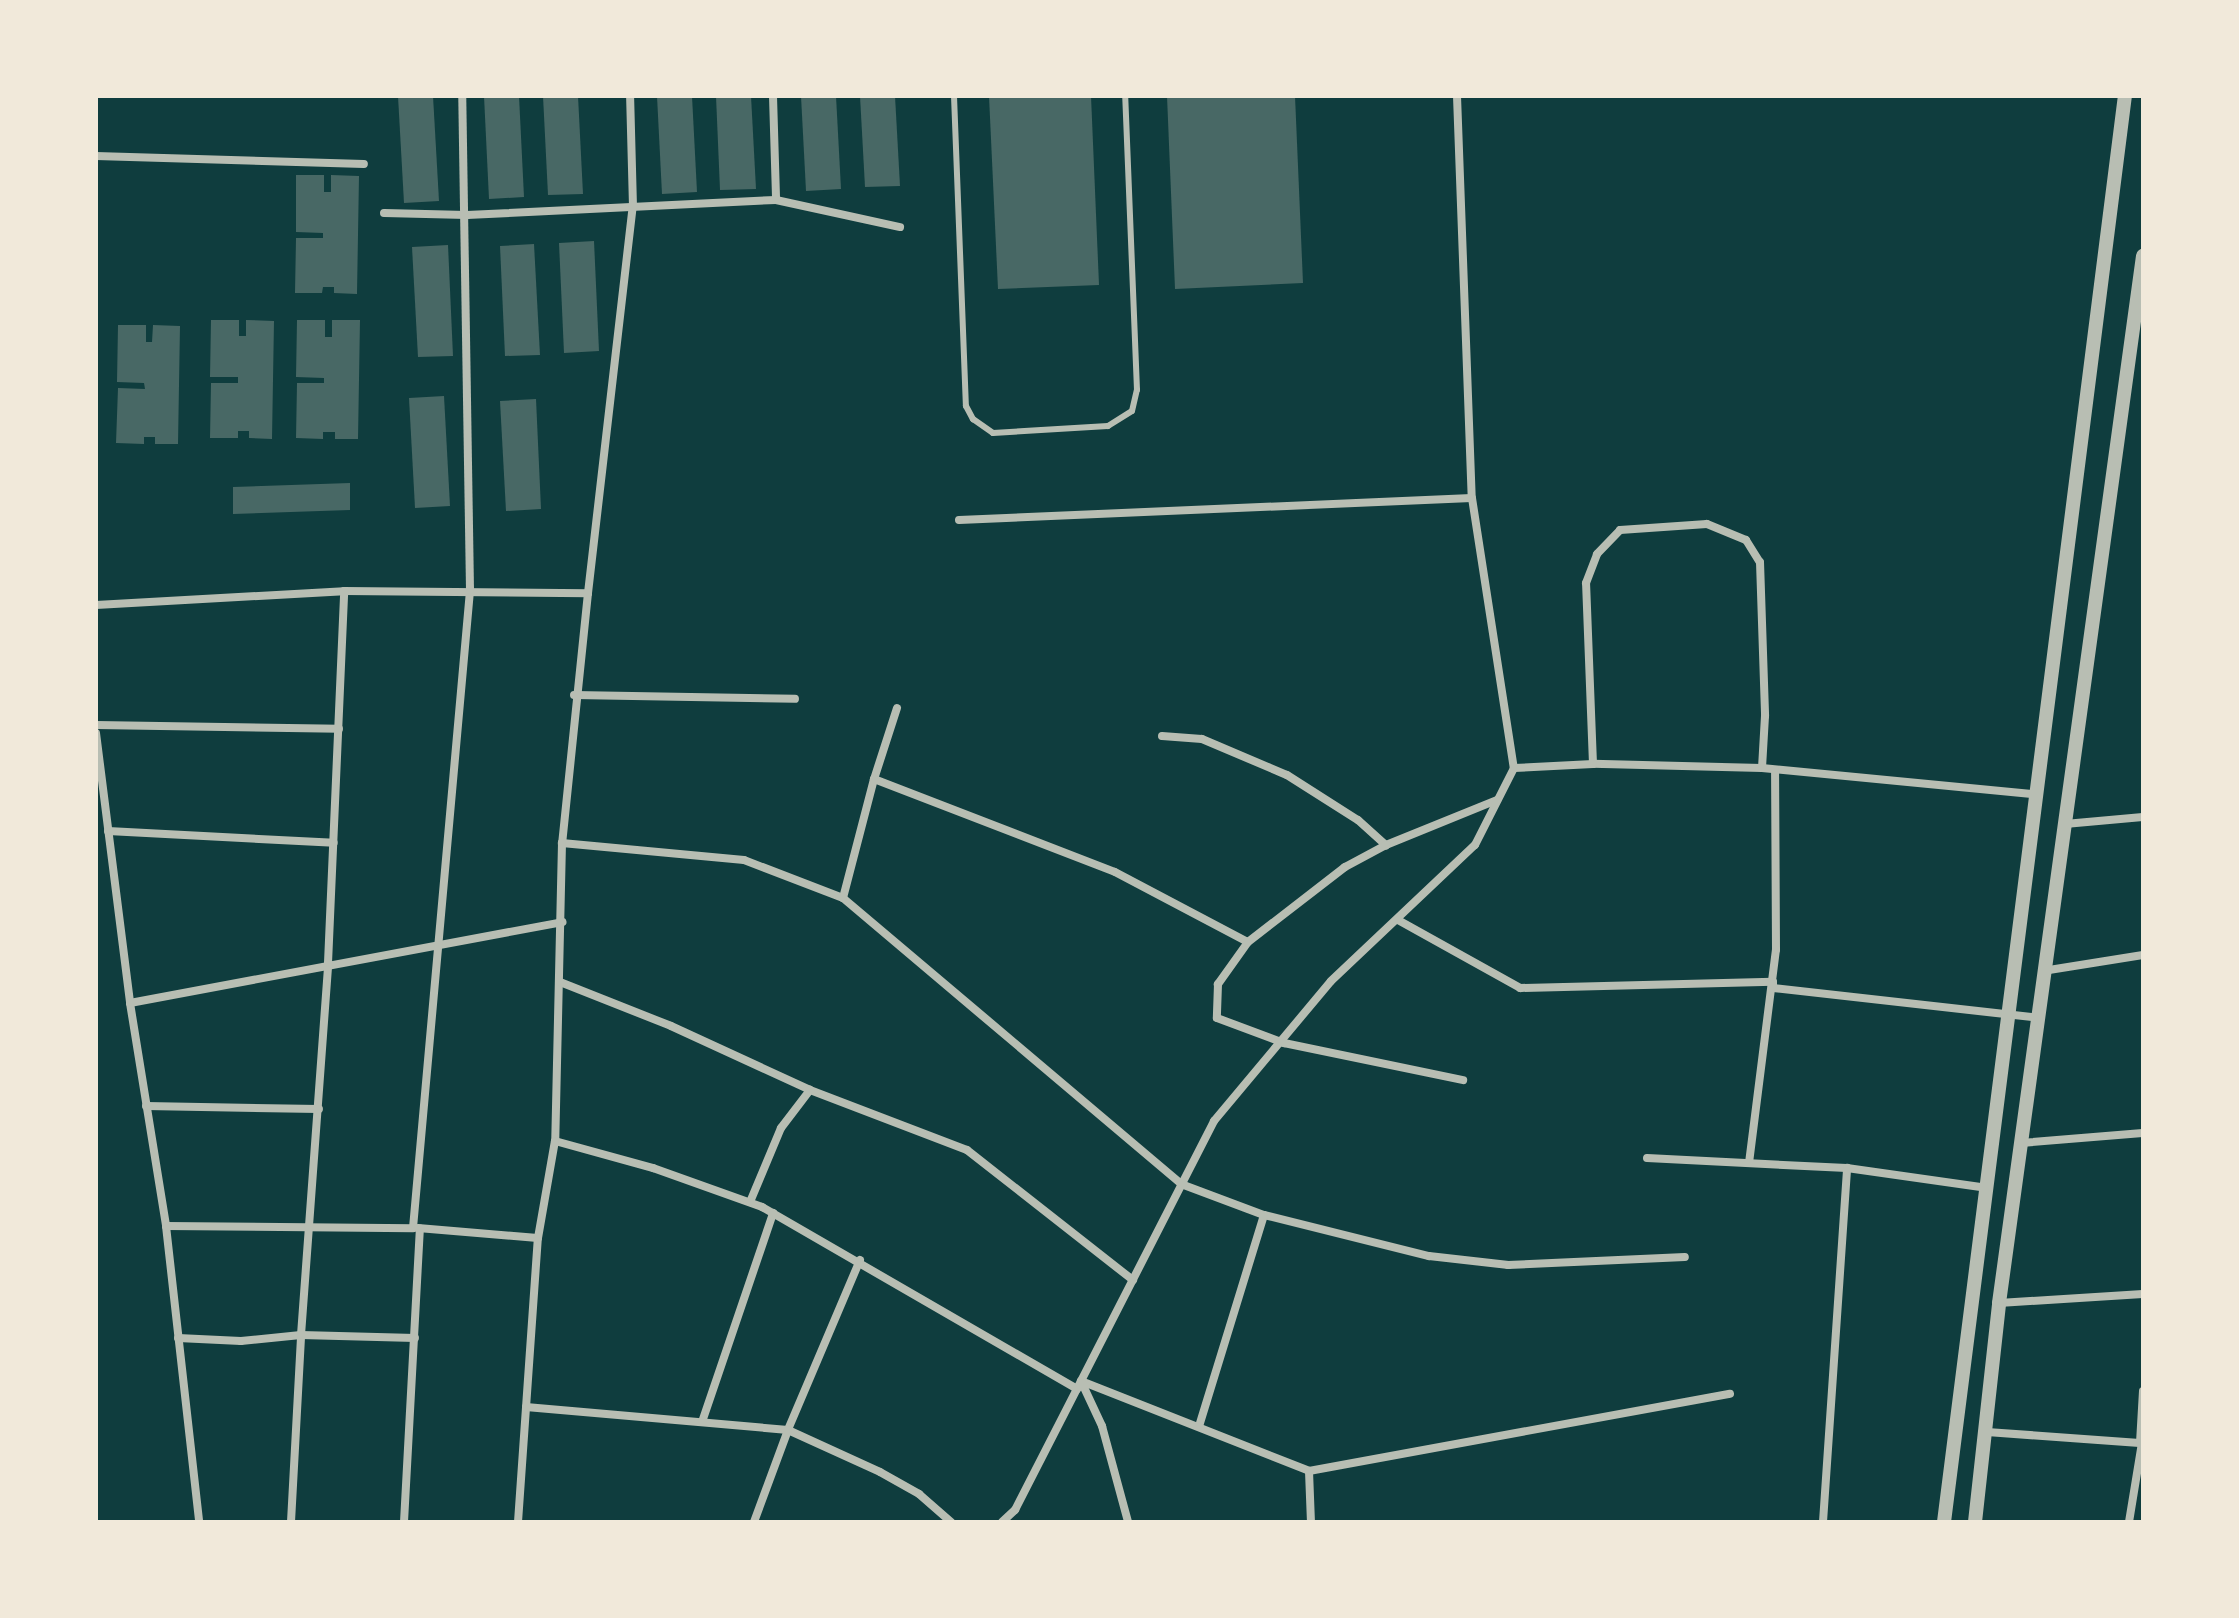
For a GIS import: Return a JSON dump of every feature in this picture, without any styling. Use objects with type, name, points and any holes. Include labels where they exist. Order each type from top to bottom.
[{"type":"street","points":[[404,1522],[415,1338],[416,1228],[435,943],[470,590],[467,215],[462,96]]},
{"type":"street","points":[[518,1522],[538,1238],[555,1141],[562,843],[574,695],[633,207],[630,96]]},
{"type":"street","points":[[773,96],[776,200]]},
{"type":"street","points":[[1002,1522],[1015,1510],[1214,1121],[1284,1043],[1331,981],[1475,845],[1514,768],[1472,498],[1457,96]]},
{"type":"street","points":[[1944,1522],[1989,1188],[2032,794],[2093,373],[2125,96]]},
{"type":"street","points":[[96,156],[364,164]]},
{"type":"street","points":[[384,213],[467,215],[776,200],[900,227]]},
{"type":"street","points":[[1975,1522],[1999,1303],[2049,970],[2065,824],[2143,256]]},
{"type":"street","points":[[959,520],[1472,498]]},
{"type":"street","points":[[1593,764],[1586,583],[1597,554],[1620,530],[1707,524],[1746,540],[1760,562],[1765,716],[1762,768]]},
{"type":"street","points":[[96,605],[344,591],[588,593]]},
{"type":"street","points":[[291,1522],[328,963],[344,591]]},
{"type":"street","points":[[574,695],[795,699]]},
{"type":"street","points":[[843,898],[874,779],[897,708]]},
{"type":"street","points":[[96,725],[339,729]]},
{"type":"street","points":[[96,733],[130,1003],[166,1226],[199,1522]]},
{"type":"street","points":[[1162,736],[1202,739],[1287,775],[1358,820],[1386,845]]},
{"type":"street","points":[[1514,768],[1593,764],[1762,768],[2032,794]]},
{"type":"street","points":[[1749,1163],[1773,988],[1775,770]]},
{"type":"street","points":[[874,779],[1115,872],[1248,942]]},
{"type":"street","points":[[1463,1080],[1284,1043],[1217,1018],[1218,984],[1248,942],[1345,867],[1386,845],[1498,800]]},
{"type":"street","points":[[2065,824],[2143,817]]},
{"type":"street","points":[[108,831],[334,843]]},
{"type":"street","points":[[562,843],[744,860],[843,898],[1181,1184],[1264,1215],[1429,1256],[1508,1265],[1685,1257]]},
{"type":"street","points":[[1398,920],[1520,988],[1773,982],[1773,988]]},
{"type":"street","points":[[130,1003],[328,963],[562,922]]},
{"type":"street","points":[[2049,970],[2143,955]]},
{"type":"street","points":[[560,982],[671,1026],[810,1090],[967,1150],[1133,1280]]},
{"type":"street","points":[[1773,988],[2040,1018]]},
{"type":"street","points":[[750,1202],[781,1128],[810,1090]]},
{"type":"street","points":[[146,1106],[319,1109]]},
{"type":"street","points":[[2021,1143],[2143,1133]]},
{"type":"street","points":[[555,1141],[653,1168],[750,1202],[860,1260],[1079,1385],[1199,1426],[1309,1471],[1730,1394]]},
{"type":"street","points":[[1647,1158],[1847,1168],[1989,1188]]},
{"type":"street","points":[[1823,1522],[1847,1168]]},
{"type":"street","points":[[702,1422],[773,1213]]},
{"type":"street","points":[[1199,1426],[1264,1215]]},
{"type":"street","points":[[166,1226],[310,1231],[416,1228],[538,1238]]},
{"type":"street","points":[[754,1522],[788,1430],[860,1260]]},
{"type":"street","points":[[1999,1303],[2143,1294]]},
{"type":"street","points":[[178,1338],[241,1341],[301,1335],[415,1338]]},
{"type":"street","points":[[1079,1385],[1102,1426],[1128,1522]]},
{"type":"street","points":[[2129,1522],[2142,1443],[2143,1391]]},
{"type":"street","points":[[526,1407],[788,1430],[880,1472],[919,1494],[951,1522]]},
{"type":"street","points":[[1987,1432],[2142,1443]]},
{"type":"street","points":[[1309,1471],[1311,1522]]},
{"type":"lane","points":[[954,96],[966,406],[993,433],[1108,426],[1132,411],[1137,390],[1125,96]]},
{"type":"building","points":[[398,96],[433,96],[439,201],[404,203]]},
{"type":"building","points":[[484,96],[519,96],[524,197],[489,199]]},
{"type":"building","points":[[543,96],[578,96],[583,194],[548,195]]},
{"type":"building","points":[[657,96],[692,96],[697,192],[662,194]]},
{"type":"building","points":[[716,96],[751,96],[756,189],[720,190]]},
{"type":"building","points":[[801,96],[836,96],[841,189],[806,191]]},
{"type":"building","points":[[860,96],[895,96],[900,186],[865,187]]},
{"type":"building","points":[[989,96],[1091,96],[1099,285],[998,289]]},
{"type":"building","points":[[1167,96],[1295,96],[1303,283],[1175,289]]},
{"type":"building","points":[[296,175],[324,175],[324,192],[331,192],[331,175],[359,176],[357,294],[334,293],[334,287],[323,287],[322,293],[295,293],[296,238],[323,238],[323,233],[296,232]]},
{"type":"building","points":[[594,241],[599,351],[564,353],[559,243]]},
{"type":"building","points":[[534,244],[540,355],[505,356],[500,246]]},
{"type":"building","points":[[448,245],[453,356],[418,357],[412,247]]},
{"type":"building","points":[[211,320],[239,320],[239,336],[246,336],[246,320],[274,321],[272,439],[249,438],[249,431],[238,431],[238,438],[210,438],[211,383],[238,383],[238,377],[210,377]]},
{"type":"building","points":[[297,320],[325,320],[325,337],[332,337],[332,320],[360,320],[358,439],[335,439],[335,432],[323,432],[323,439],[296,438],[297,383],[324,383],[324,378],[296,377]]},
{"type":"building","points":[[118,325],[146,325],[146,342],[152,342],[153,325],[180,326],[178,444],[155,444],[155,437],[144,437],[144,444],[116,443],[118,388],[145,389],[144,383],[117,382]]},
{"type":"building","points":[[444,396],[450,506],[415,508],[409,398]]},
{"type":"building","points":[[536,399],[541,509],[506,511],[500,401]]},
{"type":"building","points":[[350,483],[350,510],[233,514],[233,487]]}]
